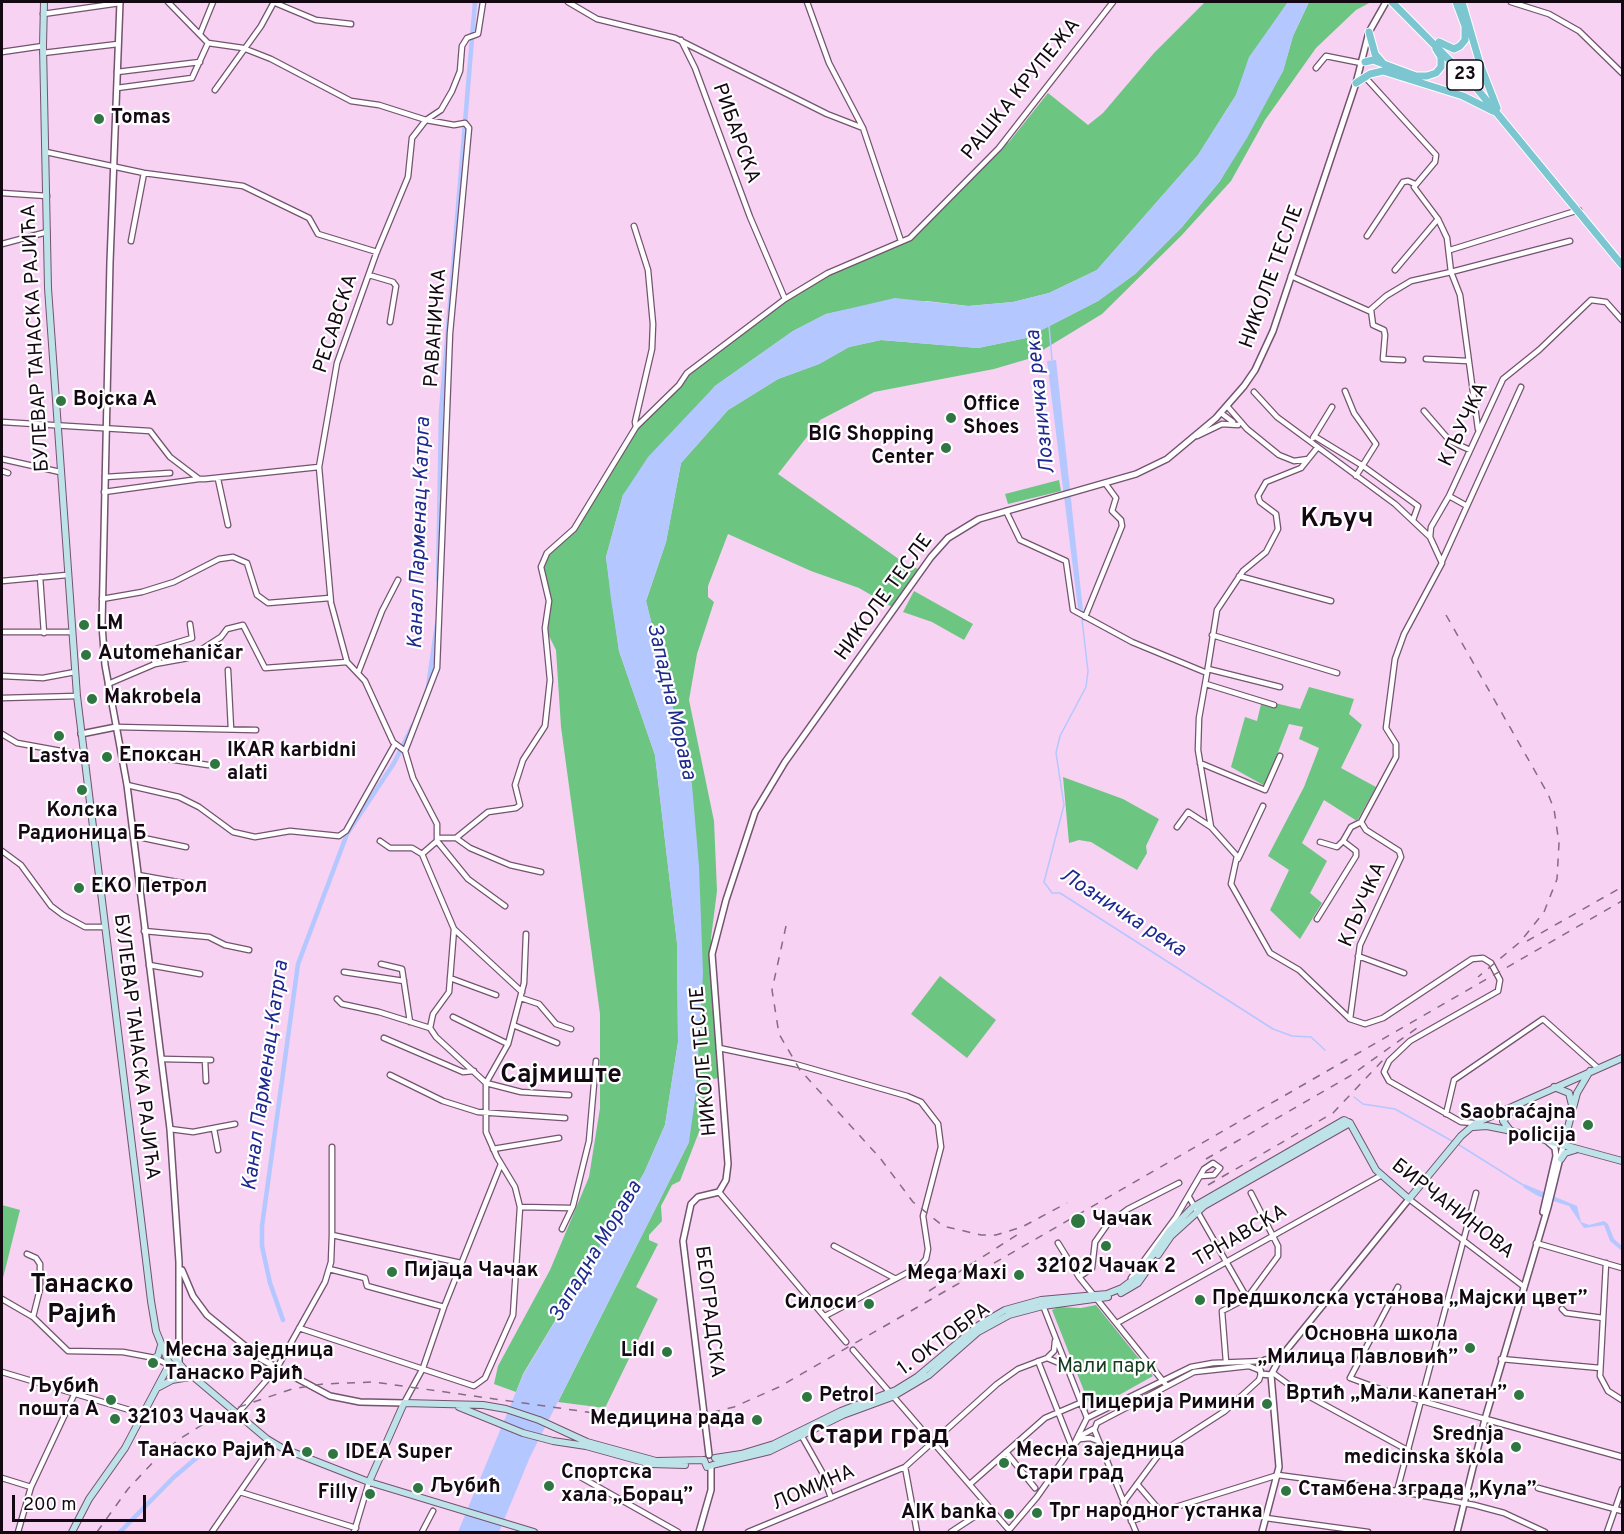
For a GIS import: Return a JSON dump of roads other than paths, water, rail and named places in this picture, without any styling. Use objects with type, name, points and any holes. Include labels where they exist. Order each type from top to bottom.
[{"type":"main road","name":"БУЛЕВАР ТАНАСКА РАЈИЋА","points":[[44,2],[47,232],[71,632],[103,927],[151,1300],[156,1331],[168,1364]]},
{"type":"main road","name":"23","points":[[1392,2],[1430,39],[1498,113],[1623,265]]},
{"type":"main road","points":[[1430,39],[1450,49],[1459,47],[1464,42],[1466,30],[1456,2]]},
{"type":"main road","points":[[1462,2],[1480,64],[1498,113]]},
{"type":"main road","points":[[1369,32],[1375,54],[1384,68]]},
{"type":"main road","points":[[1356,83],[1384,68],[1420,76],[1434,74],[1440,69],[1441,59],[1430,39]]},
{"type":"main road","points":[[1363,61],[1373,60],[1384,68],[1463,96],[1498,113]]},
{"type":"main road","points":[[1409,1199],[1476,1123],[1590,1070],[1623,1058]]},
{"type":"main road","points":[[1563,1146],[1580,1086],[1590,1070]]},
{"type":"main road","points":[[1554,1087],[1569,1093],[1572,1110]]},
{"type":"main road","points":[[1512,1131],[1503,1121],[1516,1106]]},
{"type":"main road","name":"БИРЧАНИНОВА","points":[[1350,1122],[1380,1176],[1409,1199]]},
{"type":"main road","name":"1. ОКТОБРА","points":[[587,1444],[656,1461],[710,1461],[767,1446],[801,1434],[891,1395],[929,1375],[986,1327],[1009,1315],[1042,1303],[1127,1290],[1138,1282],[1172,1236],[1195,1210],[1350,1122]]},
{"type":"main road","points":[[1468,1130],[1486,1126],[1512,1131],[1623,1161]]},
{"type":"main road","points":[[1550,1142],[1566,1131]]},
{"type":"main road","points":[[1566,1131],[1568,1140],[1578,1149]]},
{"type":"main road","points":[[1561,1159],[1567,1152],[1578,1149]]},
{"type":"main road","points":[[154,1358],[160,1353],[161,1342]]},
{"type":"main road","points":[[161,1342],[179,1364],[273,1444],[369,1482],[533,1532]]},
{"type":"main road","points":[[72,1533],[89,1499],[121,1454],[159,1388],[168,1364],[179,1364]]},
{"type":"main road","points":[[175,1379],[179,1364]]},
{"type":"main road","points":[[165,1373],[175,1379]]},
{"type":"main road","points":[[159,1388],[175,1379],[195,1376]]},
{"type":"main road","name":"1. ОКТОБРА","points":[[801,1434],[841,1411],[880,1396],[891,1395]]},
{"type":"main road","points":[[369,1482],[404,1403],[455,1405],[520,1413],[587,1444]]},
{"type":"main road","points":[[468,1407],[523,1432],[587,1444]]},
{"type":"street","points":[[43,14],[120,2],[105,430],[102,599],[108,684],[127,785],[170,1129],[179,1262],[179,1364]]},
{"type":"street","points":[[117,88],[192,78],[208,43],[168,2]]},
{"type":"street","points":[[200,34],[213,2]]},
{"type":"street","points":[[215,90],[265,20],[273,2],[316,20],[351,24]]},
{"type":"street","name":"РЕСАВСКА","points":[[347,662],[330,598],[319,467],[337,363],[377,252],[408,177],[412,138],[426,120],[441,110],[452,90],[460,71],[462,46],[480,29],[483,2]]},
{"type":"street","name":"РИБАРСКА","points":[[568,2],[597,19],[681,40],[827,114],[863,128]]},
{"type":"street","points":[[807,2],[829,63],[863,128],[901,241]]},
{"type":"street","name":"РАШКА КРУПЕЖА","points":[[456,838],[488,812],[516,808],[520,805],[515,785],[523,760],[545,726],[550,680],[545,627],[549,601],[541,567],[547,553],[574,529],[636,427],[679,385],[687,373],[785,299],[828,273],[910,238],[999,148],[1113,2]]},
{"type":"street","name":"НИКОЛЕ ТЕСЛЕ","points":[[719,1192],[726,1180],[728,1164],[712,967],[714,945],[749,831],[763,796],[935,552],[948,538],[970,523],[1136,474],[1167,459],[1197,436],[1244,386],[1262,357],[1356,83],[1369,32],[1375,17],[1386,2]]},
{"type":"street","points":[[1511,2],[1549,14],[1579,31],[1623,73]]},
{"type":"street","name":"РИБАРСКА","points":[[681,40],[695,68],[759,240],[785,299]]},
{"type":"street","name":"РАВАНИЧКА","points":[[127,785],[179,797],[199,807],[232,832],[255,837],[290,831],[339,836],[346,831],[400,748],[437,668],[450,333],[465,145],[469,132],[465,123],[454,124],[426,120],[379,105],[351,101],[271,59],[243,48],[208,43]]},
{"type":"street","points":[[2,52],[118,44]]},
{"type":"street","points":[[1316,68],[1326,56],[1363,61]]},
{"type":"street","points":[[117,72],[200,62]]},
{"type":"street","points":[[1365,77],[1436,155],[1435,162],[1415,184]]},
{"type":"street","points":[[46,152],[144,173],[243,186],[309,218],[318,234],[377,252]]},
{"type":"street","points":[[131,241],[144,173]]},
{"type":"street","points":[[1367,236],[1402,182],[1407,180],[1415,184],[1438,219],[1450,250],[1451,272],[1460,295],[1479,431]]},
{"type":"street","points":[[2,193],[46,196]]},
{"type":"street","points":[[1450,250],[1579,210]]},
{"type":"street","points":[[1395,270],[1438,219]]},
{"type":"street","name":"РАШКА КРУПЕЖА","points":[[634,226],[648,270],[653,324],[652,349],[635,422],[636,427]]},
{"type":"street","points":[[2,244],[47,232]]},
{"type":"street","points":[[1371,310],[1386,296],[1411,281],[1570,241]]},
{"type":"street","points":[[369,275],[393,282],[396,286],[390,322]]},
{"type":"street","points":[[1291,276],[1371,310]]},
{"type":"street","name":"КЉУЧКА","points":[[1430,537],[1431,527],[1449,496],[1503,379],[1552,338],[1586,303],[1594,300],[1606,302],[1623,320]]},
{"type":"street","points":[[1371,310],[1373,325],[1384,330],[1383,359],[1402,360]]},
{"type":"street","points":[[1425,359],[1468,361]]},
{"type":"street","name":"КЉУЧКА","points":[[1350,1019],[1358,956],[1402,854],[1366,830],[1360,822],[1396,757],[1396,744],[1386,728],[1395,659],[1404,634],[1440,568],[1521,387]]},
{"type":"street","points":[[1345,391],[1354,412],[1376,444],[1356,476]]},
{"type":"street","points":[[1254,392],[1277,417],[1413,520],[1430,537],[1442,561]]},
{"type":"street","points":[[1227,406],[1247,429],[1280,455],[1294,460],[1309,458]]},
{"type":"street","points":[[1310,442],[1332,407]]},
{"type":"street","points":[[1424,411],[1450,441],[1470,450]]},
{"type":"street","points":[[1221,413],[1247,429]]},
{"type":"street","points":[[2,422],[154,433],[170,457],[199,478]]},
{"type":"street","points":[[1197,436],[1222,424],[1238,425]]},
{"type":"street","points":[[1314,436],[1363,466],[1418,506],[1413,520]]},
{"type":"street","points":[[1211,827],[1198,750],[1199,718],[1217,610],[1239,576],[1266,552],[1278,529],[1276,514],[1258,498],[1264,484],[1296,471],[1317,448]]},
{"type":"street","points":[[2,459],[60,472]]},
{"type":"street","points":[[1294,460],[1296,471]]},
{"type":"street","points":[[104,492],[199,478],[218,479],[319,467]]},
{"type":"street","points":[[2,471],[8,473]]},
{"type":"street","points":[[105,477],[170,473]]},
{"type":"street","points":[[218,479],[228,525]]},
{"type":"street","points":[[1085,617],[1122,526],[1121,520],[1112,511],[1116,498],[1105,483]]},
{"type":"street","points":[[1449,496],[1467,506]]},
{"type":"street","points":[[1006,511],[1020,540],[1066,561],[1073,610],[1132,642],[1207,671],[1280,687]]},
{"type":"street","points":[[102,599],[142,592],[174,582],[219,559],[232,557],[247,563],[257,595],[268,603],[330,598]]},
{"type":"street","points":[[2,581],[67,575]]},
{"type":"street","points":[[1239,576],[1331,601]]},
{"type":"street","points":[[40,577],[44,633]]},
{"type":"street","points":[[358,673],[375,627],[398,580]]},
{"type":"street","points":[[155,664],[152,650],[192,638],[190,624]]},
{"type":"street","points":[[108,684],[155,664],[195,655],[221,637],[227,629],[243,625],[265,668],[347,662],[365,681],[381,720],[400,748],[413,778],[435,817],[437,840],[468,879],[505,906]]},
{"type":"street","points":[[2,632],[71,632]]},
{"type":"street","points":[[1212,636],[1337,673]]},
{"type":"street","points":[[228,670],[231,729]]},
{"type":"street","points":[[2,676],[43,678],[75,672]]},
{"type":"street","points":[[1206,684],[1274,705]]},
{"type":"street","points":[[2,698],[77,696]]},
{"type":"street","points":[[81,734],[116,727],[256,730]]},
{"type":"street","points":[[2,734],[17,743],[83,755]]},
{"type":"street","points":[[122,752],[208,765]]},
{"type":"street","points":[[1200,764],[1265,790],[1280,756]]},
{"type":"street","points":[[1263,806],[1230,877],[1231,884],[1270,953],[1299,970],[1350,1019],[1365,1024],[1379,1020],[1470,960],[1482,958],[1489,961],[1500,980],[1496,993],[1410,1041],[1384,1069],[1384,1075],[1389,1081],[1461,1122],[1468,1130]]},
{"type":"street","points":[[1177,827],[1188,812],[1211,827],[1238,859]]},
{"type":"street","points":[[1320,842],[1337,847],[1351,827],[1360,822]]},
{"type":"street","points":[[134,836],[186,847]]},
{"type":"street","points":[[422,854],[437,840],[456,838],[470,848],[510,865],[541,872]]},
{"type":"street","points":[[380,841],[390,848],[412,848],[422,854],[454,929],[521,995],[539,1004],[556,1024],[571,1029]]},
{"type":"street","points":[[1317,919],[1356,856],[1356,851],[1343,841]]},
{"type":"street","points":[[2,851],[21,865],[51,906],[85,927],[103,927]]},
{"type":"street","points":[[138,875],[183,883]]},
{"type":"street","points":[[430,1028],[433,1014],[447,996],[454,929]]},
{"type":"street","points":[[144,931],[209,937],[225,945],[249,950]]},
{"type":"street","points":[[299,1328],[423,1368],[470,1386],[485,1378],[512,1320],[520,1207],[515,1187],[486,1132],[486,1083],[508,1044],[521,995],[526,934]]},
{"type":"street","points":[[1358,956],[1404,973]]},
{"type":"street","points":[[381,964],[400,967],[410,1022]]},
{"type":"street","points":[[149,965],[200,974]]},
{"type":"street","points":[[344,972],[404,981]]},
{"type":"street","points":[[450,978],[496,995]]},
{"type":"street","points":[[337,999],[342,1004],[430,1028],[436,1037],[486,1083],[521,1092],[569,1095]]},
{"type":"street","points":[[453,1017],[508,1044]]},
{"type":"street","points":[[1446,1114],[1454,1080],[1544,1019],[1598,1068]]},
{"type":"street","points":[[513,1025],[557,1043]]},
{"type":"street","points":[[384,1038],[463,1072],[474,1071]]},
{"type":"street","points":[[719,1048],[795,1064],[907,1096],[921,1102],[938,1124],[941,1147],[923,1216],[927,1255],[920,1266],[825,1316]]},
{"type":"street","points":[[162,1059],[208,1060],[206,1081]]},
{"type":"street","points":[[562,1229],[570,1208],[573,1206],[589,1141],[596,1061]]},
{"type":"street","points":[[390,1075],[443,1101],[486,1114],[565,1118]]},
{"type":"street","points":[[1461,1122],[1476,1123]]},
{"type":"street","points":[[170,1129],[193,1132],[235,1124]]},
{"type":"street","points":[[213,1129],[218,1150]]},
{"type":"street","points":[[493,1149],[559,1138]]},
{"type":"street","points":[[1457,1533],[1485,1419],[1541,1224],[1557,1156],[1550,1142]]},
{"type":"street","points":[[1541,1224],[1563,1146]]},
{"type":"street","points":[[238,1413],[277,1368],[294,1342],[329,1269],[332,1235],[332,1147]]},
{"type":"street","points":[[179,1262],[193,1296],[216,1323],[250,1351],[277,1368],[330,1396],[346,1401],[404,1403],[423,1368],[444,1306],[501,1164]]},
{"type":"street","points":[[1095,1296],[1118,1288],[1133,1276],[1189,1197],[1201,1176]]},
{"type":"street","name":"ТРНАВСКА","points":[[1117,1323],[1380,1176]]},
{"type":"street","points":[[1079,1277],[1092,1268],[1095,1242],[1107,1226],[1128,1209],[1179,1184]]},
{"type":"street","points":[[719,1192],[846,1342]]},
{"type":"street","name":"БЕОГРАДСКА","points":[[710,1461],[683,1248],[691,1204],[698,1197],[719,1192]]},
{"type":"street","points":[[1226,1362],[1222,1311],[1247,1298],[1277,1260],[1279,1251],[1251,1193]]},
{"type":"street","points":[[1397,1491],[1476,1193]]},
{"type":"street","points":[[1189,1197],[1225,1264],[1247,1298]]},
{"type":"street","points":[[1273,1372],[1280,1358],[1409,1199]]},
{"type":"street","name":"БИРЧАНИНОВА","points":[[1409,1199],[1523,1286]]},
{"type":"street","points":[[520,1207],[570,1208]]},
{"type":"street","points":[[332,1235],[462,1263]]},
{"type":"street","points":[[1058,1243],[1079,1277],[1167,1386]]},
{"type":"street","points":[[1536,1243],[1623,1268]]},
{"type":"street","points":[[834,1246],[894,1278]]},
{"type":"street","points":[[27,1254],[36,1258],[40,1264],[39,1295],[33,1317]]},
{"type":"street","points":[[1606,1263],[1600,1368],[1604,1386],[1623,1400]]},
{"type":"street","points":[[329,1269],[365,1278],[368,1286],[444,1306]]},
{"type":"street","points":[[1398,1287],[1350,1378],[1422,1402],[1623,1457]]},
{"type":"street","points":[[180,1299],[185,1294],[193,1296]]},
{"type":"street","points":[[2,1299],[33,1317],[68,1351],[123,1352],[154,1358],[168,1364]]},
{"type":"street","points":[[1042,1303],[1083,1411],[1097,1423]]},
{"type":"street","points":[[1562,1309],[1566,1313],[1603,1318]]},
{"type":"street","points":[[1054,1335],[1054,1351],[1047,1358],[1066,1366]]},
{"type":"street","points":[[853,1350],[1009,1530],[1036,1499],[1072,1447],[1097,1423],[1167,1386],[1206,1369],[1251,1366],[1260,1372],[1273,1372],[1292,1387],[1409,1451]]},
{"type":"street","name":"ЛОМИНА","points":[[748,1533],[905,1467],[932,1440],[1011,1373],[1047,1358]]},
{"type":"street","points":[[1072,1447],[1083,1424],[1089,1418],[1191,1367],[1280,1358]]},
{"type":"street","points":[[1502,1359],[1600,1368]]},
{"type":"street","points":[[1262,1533],[1278,1475],[1278,1443],[1273,1372],[1270,1360]]},
{"type":"street","points":[[1038,1361],[1072,1447]]},
{"type":"street","points":[[1123,1503],[1160,1454],[1225,1411],[1260,1379],[1263,1361]]},
{"type":"street","points":[[2,1372],[143,1414]]},
{"type":"street","points":[[880,1396],[883,1386]]},
{"type":"street","points":[[18,1533],[31,1487],[74,1395]]},
{"type":"street","points":[[970,1484],[1036,1424],[1080,1403]]},
{"type":"street","points":[[1083,1411],[1099,1414]]},
{"type":"street","points":[[1083,1424],[1091,1430],[1099,1442],[1136,1533]]},
{"type":"street","points":[[801,1434],[822,1472],[831,1498]]},
{"type":"street","points":[[1078,1440],[1087,1438],[1099,1442]]},
{"type":"street","points":[[212,1533],[273,1444]]},
{"type":"street","points":[[1006,1452],[1035,1488]]},
{"type":"street","points":[[699,1533],[711,1490],[710,1461]]},
{"type":"street","points":[[905,1467],[917,1533]]},
{"type":"street","points":[[577,1475],[678,1533]]},
{"type":"street","points":[[1131,1521],[1278,1475],[1397,1491],[1464,1503],[1504,1513],[1545,1533]]},
{"type":"street","points":[[2,1478],[31,1487]]},
{"type":"street","points":[[240,1492],[355,1530],[369,1482]]},
{"type":"street","points":[[1137,1484],[1161,1512]]},
{"type":"street","points":[[1538,1488],[1620,1510]]},
{"type":"street","points":[[1607,1533],[1620,1510],[1623,1489]]},
{"type":"street","points":[[951,1533],[989,1507]]},
{"type":"street","points":[[422,1533],[433,1511]]},
{"type":"street","points":[[1266,1518],[1368,1533]]},
{"type":"water","name":"Западна Морава","points":[[1288,2],[1309,2],[1293,36],[1283,71],[1247,138],[1220,181],[1182,227],[1135,274],[1098,301],[1026,338],[978,348],[881,340],[849,347],[819,364],[778,379],[728,410],[681,463],[666,542],[646,601],[692,785],[699,866],[703,973],[696,1092],[689,1142],[530,1457],[499,1532],[458,1532],[523,1375],[644,1173],[665,1125],[678,1042],[677,943],[655,755],[619,651],[611,599],[606,557],[623,495],[648,457],[715,386],[793,331],[826,314],[895,298],[968,306],[1013,302],[1049,293],[1097,270],[1198,155],[1236,95],[1249,57]]},
{"type":"water","points":[[1056,360],[1083,611],[1078,608],[1047,361]]},
{"type":"water","points":[[1524,1184],[1577,1206],[1581,1222],[1589,1225],[1604,1221],[1608,1224],[1614,1239],[1622,1246],[1622,1251],[1610,1241],[1604,1225],[1584,1228],[1569,1206],[1538,1196],[1523,1187]]},
{"type":"waterway","name":"Канал Парменац-Катрга","points":[[438,580],[441,412],[475,2]]},
{"type":"waterway","name":"Лозничка река","points":[[1049,326],[1052,360]]},
{"type":"waterway","name":"Лозничка река","points":[[1082,620],[1088,671],[1086,687],[1060,736],[1056,753],[1064,805],[1044,882],[1052,893],[1060,893],[1273,1029],[1292,1036],[1311,1037],[1325,1050]]},
{"type":"waterway","name":"Канал Парменац-Катрга","points":[[428,687],[437,624]]},
{"type":"waterway","name":"Канал Парменац-Катрга","points":[[283,1320],[270,1283],[262,1246],[262,1226],[298,964],[347,834],[394,763],[413,725]]},
{"type":"waterway","name":"Лозничка река","points":[[1354,1097],[1363,1104],[1395,1109],[1452,1141]]},
{"type":"waterway","name":"Лозничка река","points":[[1456,1143],[1523,1185]]},
{"type":"waterway","name":"Канал Парменац-Катрга","points":[[120,1532],[174,1477],[207,1449]]},
{"type":"railway","points":[[1446,615],[1548,794],[1554,809],[1559,843],[1557,879],[1544,912],[1520,942],[1478,977]]},
{"type":"railway","points":[[1527,941],[1622,887]]},
{"type":"railway","points":[[97,1532],[128,1489],[156,1459],[178,1440],[210,1420],[236,1408],[292,1389],[323,1384],[374,1382],[650,1419],[714,1412],[734,1407],[779,1387],[1622,901]]},
{"type":"railway","points":[[786,926],[772,990],[779,1034],[800,1070],[880,1158],[913,1202],[943,1226],[981,1235],[996,1235],[1022,1227],[1067,1203]]},
{"type":"railway","points":[[1206,1159],[1350,1076],[1417,1028]]},
{"type":"railway","points":[[1208,1185],[1333,1113],[1384,1059]]},
{"type":"railway","points":[[929,1291],[1020,1233]]},
{"type":"place","name":"Tomas","points":[[99,119]]},
{"type":"place","name":"Војска А","points":[[61,401]]},
{"type":"place","name":"Office Shoes","points":[[951,418]]},
{"type":"place","name":"BIG Shopping Center","points":[[946,448]]},
{"type":"place","name":"LM","points":[[84,625]]},
{"type":"place","name":"Automehaničar","points":[[86,655]]},
{"type":"place","name":"Makrobela","points":[[92,699]]},
{"type":"place","name":"Lastva","points":[[59,736]]},
{"type":"place","name":"Епоксан","points":[[107,757]]},
{"type":"place","name":"IKAR karbidni alati","points":[[215,764]]},
{"type":"place","name":"Колска Радионица Б","points":[[82,790]]},
{"type":"place","name":"ЕКО Петрол","points":[[79,888]]},
{"type":"place","name":"Saobraćajna policija","points":[[1588,1125]]},
{"type":"place","name":"Чачак","points":[[1078,1221]]},
{"type":"place","name":"32102 Чачак 2","points":[[1106,1246]]},
{"type":"place","name":"Пијаца Чачак","points":[[392,1272]]},
{"type":"place","name":"Mega Maxi","points":[[1019,1275]]},
{"type":"place","name":"Предшколска установа „Мајски цвет”","points":[[1200,1300]]},
{"type":"place","name":"Силоси","points":[[869,1304]]},
{"type":"place","name":"Основна школа „Милица Павловић”","points":[[1470,1348]]},
{"type":"place","name":"Lidl","points":[[667,1352]]},
{"type":"place","name":"Месна заједница Танаско Рајић","points":[[153,1363]]},
{"type":"place","name":"Вртић „Мали капетан”","points":[[1519,1395]]},
{"type":"place","name":"Petrol","points":[[807,1397]]},
{"type":"place","name":"Љубић пошта А","points":[[111,1400]]},
{"type":"place","name":"Пицерија Римини","points":[[1267,1404]]},
{"type":"place","name":"32103 Чачак 3","points":[[115,1419]]},
{"type":"place","name":"Медицина рада","points":[[757,1420]]},
{"type":"place","name":"Srednja medicinska škola","points":[[1516,1447]]},
{"type":"place","name":"Танаско Рајић А","points":[[307,1452]]},
{"type":"place","name":"IDEA Super","points":[[333,1454]]},
{"type":"place","name":"Месна заједница Стари град","points":[[1004,1463]]},
{"type":"place","name":"Спортска хала „Борац”","points":[[549,1486]]},
{"type":"place","name":"Љубић","points":[[418,1488]]},
{"type":"place","name":"Стамбена зграда „Кула”","points":[[1286,1491]]},
{"type":"place","name":"Filly","points":[[370,1494]]},
{"type":"place","name":"Трг народног устанка","points":[[1037,1513]]},
{"type":"place","name":"AIK banka","points":[[1009,1514]]},
{"type":"district","name":"Кључ","points":[[1337,521]]},
{"type":"district","name":"Сајмиште","points":[[561,1077]]},
{"type":"district","name":"Танаско Рајић","points":[[82,1302]]},
{"type":"district","name":"Стари град","points":[[879,1438]]},
{"type":"park label","name":"Мали парк","points":[[1107,1368]]}]
